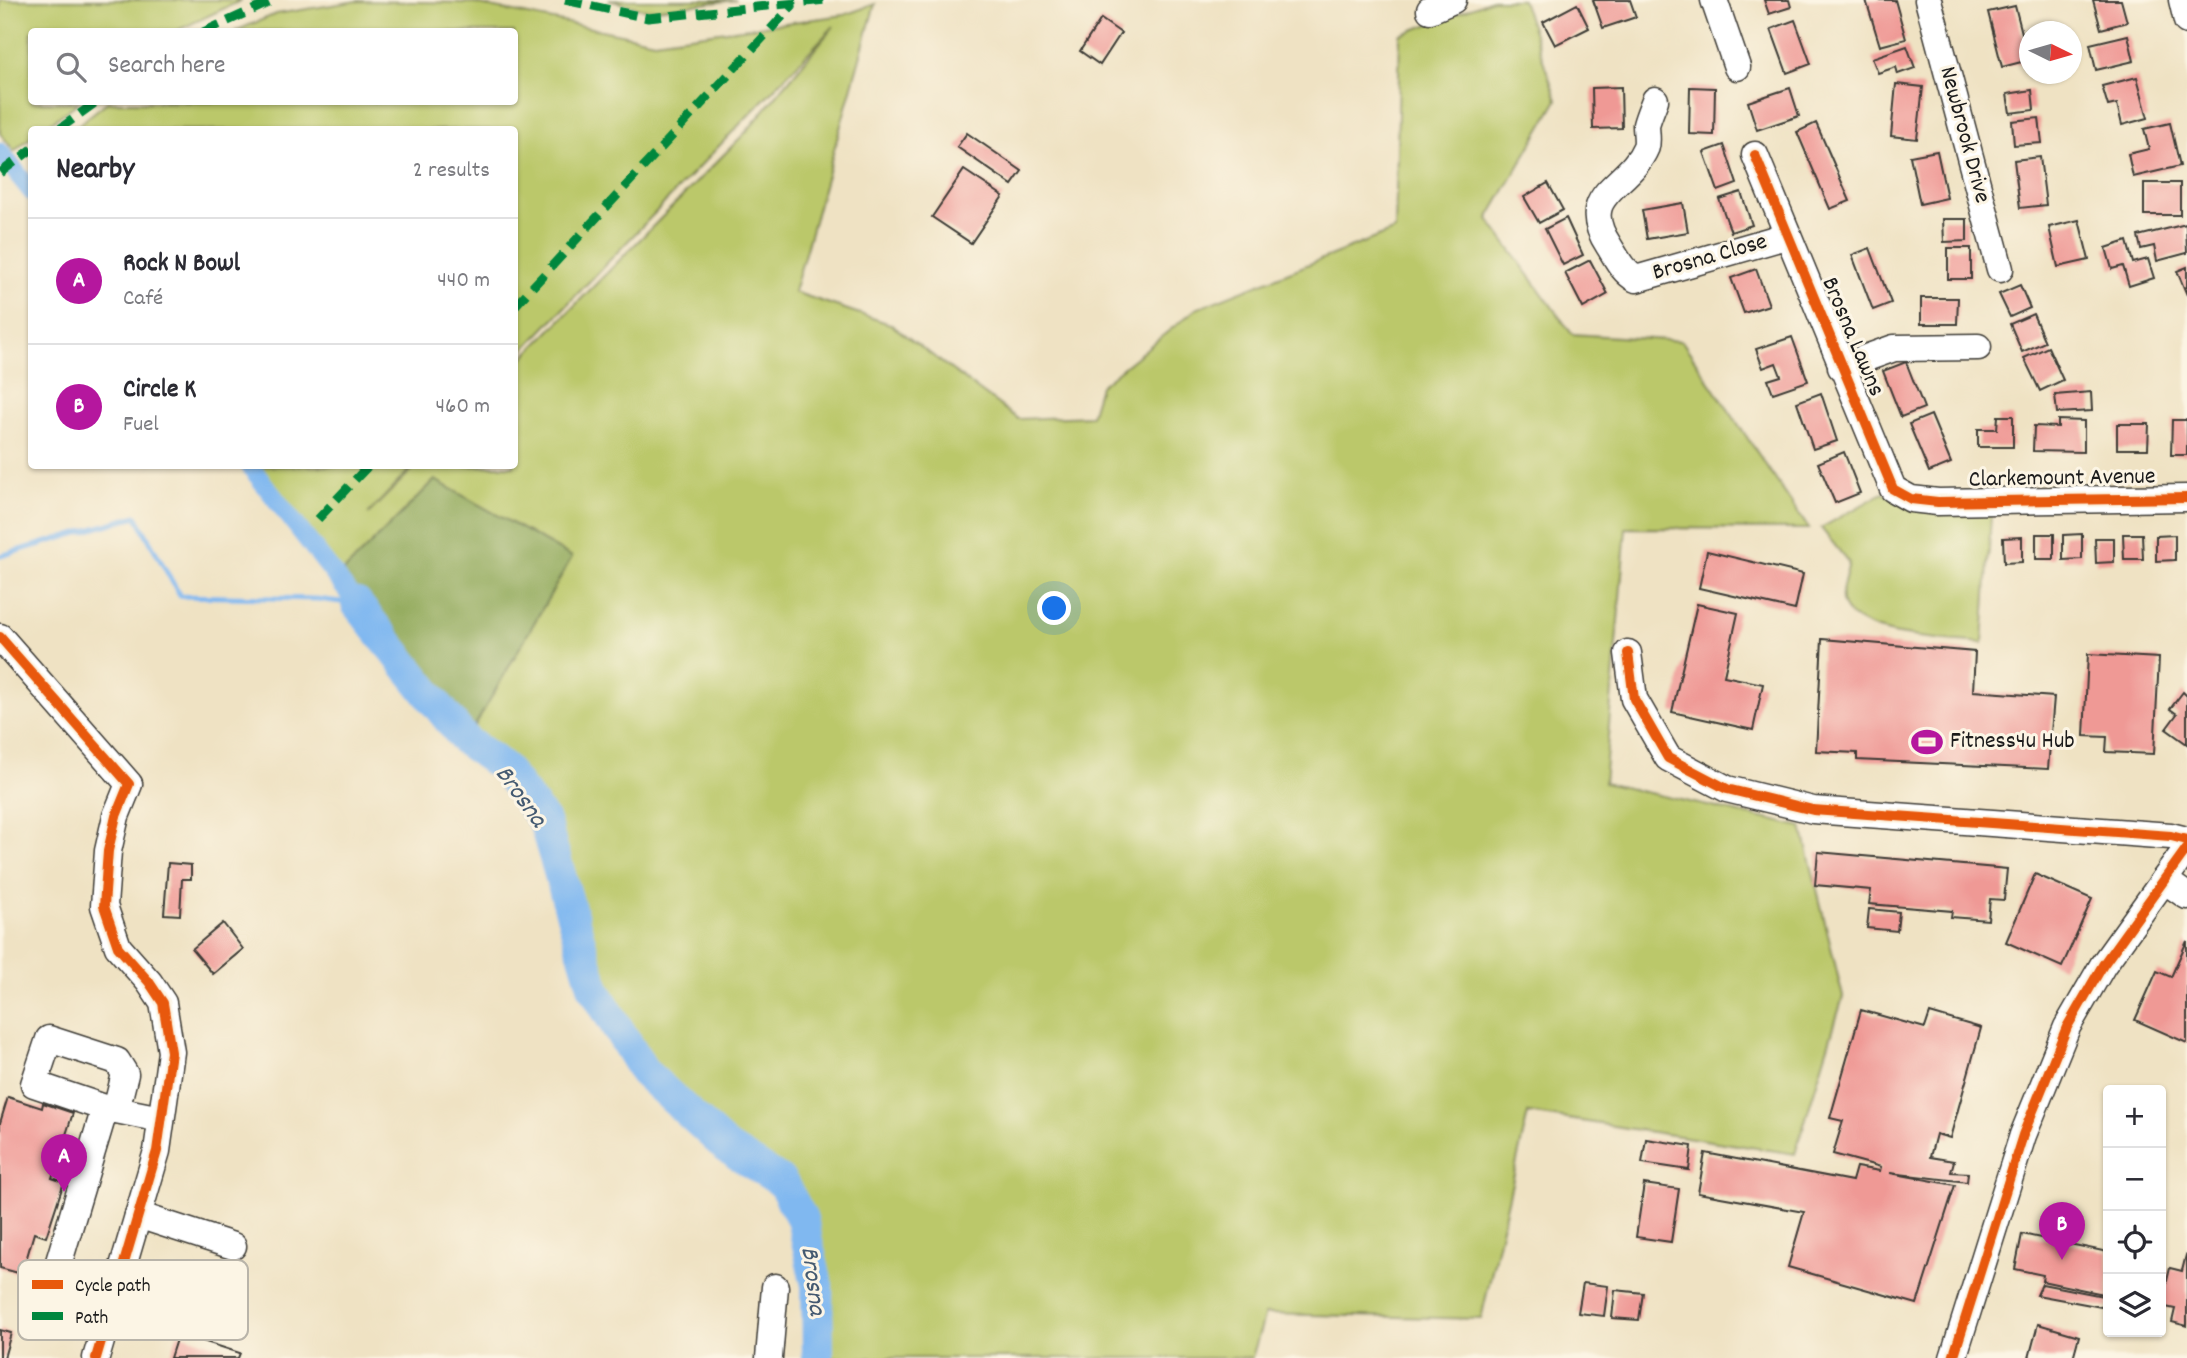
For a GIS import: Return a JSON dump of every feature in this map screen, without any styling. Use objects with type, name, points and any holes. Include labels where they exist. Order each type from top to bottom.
[{"type":"street","points":[[1714,0],[1737,67]]},
{"type":"street","name":"Newbrook Drive","points":[[1928,0],[2000,269]]},
{"type":"street","points":[[2182,0],[2187,20]]},
{"type":"street","name":"Brosna Close","points":[[1655,100],[1646,124],[1647,146],[1631,169],[1599,200],[1597,212],[1604,239],[1627,274],[1636,279],[1786,236]]},
{"type":"street","name":"Brosna Lawns","points":[[1755,155],[1786,236],[1893,489],[1911,499],[1938,502]]},
{"type":"street","points":[[1842,367],[1894,348],[1978,347]]},
{"type":"street","name":"Clarkemount Avenue","points":[[1938,502],[2187,498]]},
{"type":"street","points":[[0,637],[129,784],[116,816],[108,851],[104,906],[118,947],[149,982],[163,1003],[171,1052],[157,1151],[125,1260]]},
{"type":"street","points":[[1628,653],[1634,699],[1668,758],[1727,789],[1813,810],[2171,836],[2187,840]]},
{"type":"street","points":[[1954,1358],[2023,1135],[2067,1027],[2103,965],[2187,848]]},
{"type":"street","points":[[2164,880],[2187,896]]},
{"type":"street","points":[[59,1260],[105,1108],[34,1084],[49,1039],[117,1061],[125,1074],[116,1110],[161,1119]]},
{"type":"street","points":[[138,1215],[233,1246]]},
{"type":"street","points":[[769,1358],[775,1287]]},
{"type":"street","points":[[96,1358],[101,1340]]},
{"type":"green space","points":[[0,0],[242,0],[182,28],[28,28],[28,105],[75,105],[46,126],[28,126],[28,139],[14,151],[0,133]]},
{"type":"green space","points":[[609,0],[736,0],[648,10]]},
{"type":"green space","points":[[1492,0],[1522,0],[1557,100],[1488,219],[1572,334],[1682,341],[1809,529],[1626,528],[1604,783],[1802,827],[1843,997],[1795,1154],[1528,1113],[1481,1319],[1265,1314],[1252,1358],[818,1358],[817,1285],[802,1219],[782,1182],[726,1147],[644,1072],[594,989],[544,821],[503,767],[466,741],[572,557],[435,480],[337,578],[255,469],[410,469],[368,514],[413,469],[518,469],[518,363],[747,131],[834,26],[518,356],[518,126],[77,126],[103,105],[518,105],[518,28],[242,28],[276,14],[357,1],[471,3],[654,41],[844,15],[875,4],[794,292],[890,324],[1018,419],[1091,416],[1100,386],[1196,309],[1395,230],[1400,35]]},
{"type":"green space","points":[[435,480],[572,557],[466,741],[337,578]]},
{"type":"green space","points":[[1883,493],[1937,514],[1991,515],[1983,643],[1903,635],[1863,623],[1849,614],[1842,597],[1849,563],[1821,528]]},
{"type":"building","points":[[1593,0],[1630,0],[1636,17],[1603,28]]},
{"type":"building","points":[[1764,0],[1789,0],[1791,7],[1769,14]]},
{"type":"building","points":[[1866,0],[1895,0],[1906,39],[1880,46]]},
{"type":"building","points":[[2093,0],[2121,0],[2127,22],[2101,29]]},
{"type":"building","points":[[1577,4],[1589,28],[1555,45],[1543,22]]},
{"type":"building","points":[[2015,6],[2019,21],[2019,63],[2002,67],[1988,12]]},
{"type":"building","points":[[1101,19],[1121,33],[1100,65],[1080,51]]},
{"type":"building","points":[[1795,20],[1811,64],[1787,73],[1771,29]]},
{"type":"building","points":[[2128,35],[2134,61],[2096,70],[2090,44]]},
{"type":"building","points":[[1907,46],[1915,68],[1898,74],[1896,67],[1878,73],[1872,58]]},
{"type":"building","points":[[2137,77],[2148,118],[2122,125],[2117,104],[2108,106],[2102,86]]},
{"type":"building","points":[[1896,84],[1923,87],[1917,139],[1891,136]]},
{"type":"building","points":[[1621,87],[1622,128],[1593,129],[1592,88]]},
{"type":"building","points":[[1690,87],[1715,88],[1714,135],[1689,134]]},
{"type":"building","points":[[1790,88],[1799,116],[1757,130],[1748,102]]},
{"type":"building","points":[[2032,90],[2034,110],[2010,113],[2007,94]]},
{"type":"building","points":[[2039,118],[2042,143],[2014,145],[2012,121]]},
{"type":"building","points":[[1816,123],[1850,201],[1830,209],[1797,132]]},
{"type":"building","points":[[2170,123],[2180,166],[2133,177],[2128,154],[2149,149],[2144,129]]},
{"type":"building","points":[[967,133],[1022,171],[1012,185],[957,147]]},
{"type":"building","points":[[1724,145],[1737,184],[1718,191],[1704,152]]},
{"type":"building","points":[[1937,151],[1947,198],[1920,204],[1910,156]]},
{"type":"building","points":[[2040,157],[2046,205],[2020,208],[2014,160]]},
{"type":"building","points":[[964,170],[1003,196],[971,243],[932,217]]},
{"type":"building","points":[[1548,183],[1563,210],[1539,223],[1524,197]]},
{"type":"building","points":[[2144,183],[2180,183],[2180,215],[2144,215]]},
{"type":"building","points":[[1741,192],[1752,225],[1731,232],[1719,199]]},
{"type":"building","points":[[1683,203],[1688,232],[1647,239],[1642,210]]},
{"type":"building","points":[[1566,218],[1583,255],[1563,265],[1545,229]]},
{"type":"building","points":[[1943,219],[1967,219],[1967,241],[1944,242]]},
{"type":"building","points":[[2079,220],[2089,260],[2058,267],[2049,227]]},
{"type":"building","points":[[2186,224],[2187,253],[2157,261],[2154,246],[2141,249],[2138,236]]},
{"type":"building","points":[[2127,241],[2133,263],[2148,259],[2154,278],[2129,286],[2123,266],[2112,269],[2106,248]]},
{"type":"building","points":[[1870,248],[1891,303],[1873,310],[1852,255]]},
{"type":"building","points":[[1948,248],[1971,248],[1971,279],[1948,279]]},
{"type":"building","points":[[1590,260],[1608,294],[1583,308],[1565,273]]},
{"type":"building","points":[[2187,267],[2187,295],[2177,271]]},
{"type":"building","points":[[1756,269],[1769,305],[1744,313],[1731,278]]},
{"type":"building","points":[[2020,285],[2030,308],[2010,317],[1999,294]]},
{"type":"building","points":[[1921,298],[1958,298],[1957,324],[1921,324]]},
{"type":"building","points":[[2033,314],[2045,342],[2022,352],[2010,324]]},
{"type":"building","points":[[1792,337],[1808,381],[1773,393],[1768,380],[1781,376],[1776,363],[1763,368],[1756,349]]},
{"type":"building","points":[[2048,347],[2063,380],[2040,391],[2024,358]]},
{"type":"building","points":[[1906,362],[1924,408],[1901,417],[1883,371]]},
{"type":"building","points":[[2091,392],[2092,411],[2057,413],[2055,395]]},
{"type":"building","points":[[1821,393],[1837,441],[1813,449],[1797,402]]},
{"type":"building","points":[[1931,415],[1951,463],[1929,472],[1909,424]]},
{"type":"building","points":[[1998,416],[2013,416],[2013,447],[1978,447],[1978,429],[1997,429]]},
{"type":"building","points":[[2058,420],[2084,421],[2084,452],[2033,451],[2034,426],[2058,427]]},
{"type":"building","points":[[2172,420],[2187,420],[2187,455],[2171,455]]},
{"type":"building","points":[[2117,424],[2149,424],[2148,449],[2117,449]]},
{"type":"building","points":[[1844,452],[1860,493],[1835,503],[1818,463]]},
{"type":"building","points":[[2036,534],[2054,534],[2054,559],[2036,559]]},
{"type":"building","points":[[2082,534],[2082,559],[2063,560],[2063,535]]},
{"type":"building","points":[[2123,534],[2142,534],[2143,559],[2124,559]]},
{"type":"building","points":[[2175,535],[2175,560],[2156,561],[2156,536]]},
{"type":"building","points":[[2022,537],[2022,562],[2004,563],[2003,538]]},
{"type":"building","points":[[2095,538],[2114,538],[2114,562],[2096,563]]},
{"type":"building","points":[[1707,551],[1803,574],[1795,610],[1699,588]]},
{"type":"building","points":[[1697,604],[1738,613],[1724,676],[1763,684],[1753,730],[1672,712]]},
{"type":"building","points":[[1822,639],[1975,652],[1973,691],[2054,697],[2048,769],[1857,760],[1857,753],[1816,751]]},
{"type":"building","points":[[2088,654],[2159,658],[2154,754],[2106,752],[2107,737],[2084,736]]},
{"type":"building","points":[[2183,692],[2187,696],[2187,744],[2166,729],[2177,714],[2170,709]]},
{"type":"building","points":[[1818,852],[2007,869],[2004,900],[1990,899],[1988,920],[1951,917],[1952,911],[1869,904],[1871,890],[1815,885]]},
{"type":"building","points":[[168,863],[191,865],[191,879],[182,879],[180,915],[164,914]]},
{"type":"building","points":[[2035,874],[2092,899],[2062,967],[2006,942]]},
{"type":"building","points":[[1869,909],[1899,912],[1897,931],[1867,928]]},
{"type":"building","points":[[223,923],[243,949],[213,974],[192,949]]},
{"type":"building","points":[[2187,941],[2187,1043],[2135,1020],[2157,971],[2171,977]]},
{"type":"building","points":[[1861,1010],[1925,1028],[1930,1013],[1981,1028],[1950,1138],[1936,1134],[1930,1157],[1954,1161],[1951,1172],[1968,1173],[1967,1182],[1890,1173],[1955,1185],[1917,1304],[1788,1267],[1804,1212],[1698,1193],[1705,1153],[1852,1181],[1856,1167],[1880,1171],[1881,1167],[1833,1154],[1843,1121],[1830,1118]]},
{"type":"building","points":[[8,1097],[42,1108],[43,1103],[73,1113],[52,1178],[64,1182],[46,1237],[34,1233],[26,1260],[18,1260],[18,1273],[0,1268],[0,1123]]},
{"type":"building","points":[[1646,1139],[1692,1146],[1689,1170],[1642,1163]]},
{"type":"building","points":[[1644,1184],[1679,1189],[1671,1242],[1636,1237]]},
{"type":"building","points":[[2022,1234],[2103,1251],[2103,1294],[2042,1281],[2043,1275],[2015,1269]]},
{"type":"building","points":[[2186,1255],[2187,1326],[2172,1322],[2175,1309],[2166,1307],[2166,1285],[2170,1268],[2182,1271]]},
{"type":"building","points":[[1583,1283],[1608,1286],[1604,1316],[1578,1313]]},
{"type":"building","points":[[2042,1284],[2103,1296],[2103,1307],[2037,1295]]},
{"type":"building","points":[[1615,1290],[1643,1293],[1639,1320],[1612,1318]]},
{"type":"building","points":[[2038,1324],[2079,1336],[2073,1358],[2029,1358]]},
{"type":"building","points":[[0,1330],[11,1333],[4,1358],[0,1358]]},
{"type":"building","points":[[176,1340],[200,1340],[240,1353],[238,1358],[170,1358]]},
{"type":"waterway","points":[[0,152],[28,187]]},
{"type":"waterway","points":[[252,469],[357,604]]},
{"type":"waterway","name":"Brosna","points":[[0,556],[136,516],[180,596],[317,599],[357,604]]},
{"type":"waterway","name":"Brosna","points":[[357,604],[466,741],[503,767],[544,821],[594,989],[644,1072],[726,1147],[782,1182],[802,1219],[817,1285],[818,1358]]},
{"type":"marked path","points":[[212,28],[275,0]]},
{"type":"marked path","points":[[565,0],[648,18],[825,0]]},
{"type":"marked path","points":[[518,303],[793,5]]},
{"type":"marked path","points":[[63,126],[92,105]]},
{"type":"marked path","points":[[0,173],[28,152]]},
{"type":"marked path","points":[[318,519],[365,469]]},
{"type":"cycle path","points":[[1755,155],[1893,489],[1911,499],[1938,502],[2187,498]]},
{"type":"cycle path","points":[[0,637],[129,784],[116,816],[108,851],[104,906],[118,947],[149,982],[163,1003],[171,1052],[157,1151],[125,1260]]},
{"type":"cycle path","points":[[1628,653],[1634,699],[1668,758],[1727,789],[1813,810],[2171,836],[2187,840]]},
{"type":"cycle path","points":[[1953,1358],[2023,1135],[2067,1027],[2103,965],[2187,848]]},
{"type":"cycle path","points":[[96,1358],[101,1340]]},
{"type":"place","name":"Fitness4u Hub","points":[[1927,742]]},
{"type":"place","name":"Rock N Bowl","points":[[64,1192]]},
{"type":"place","name":"Circle K","points":[[2062,1260]]}]
